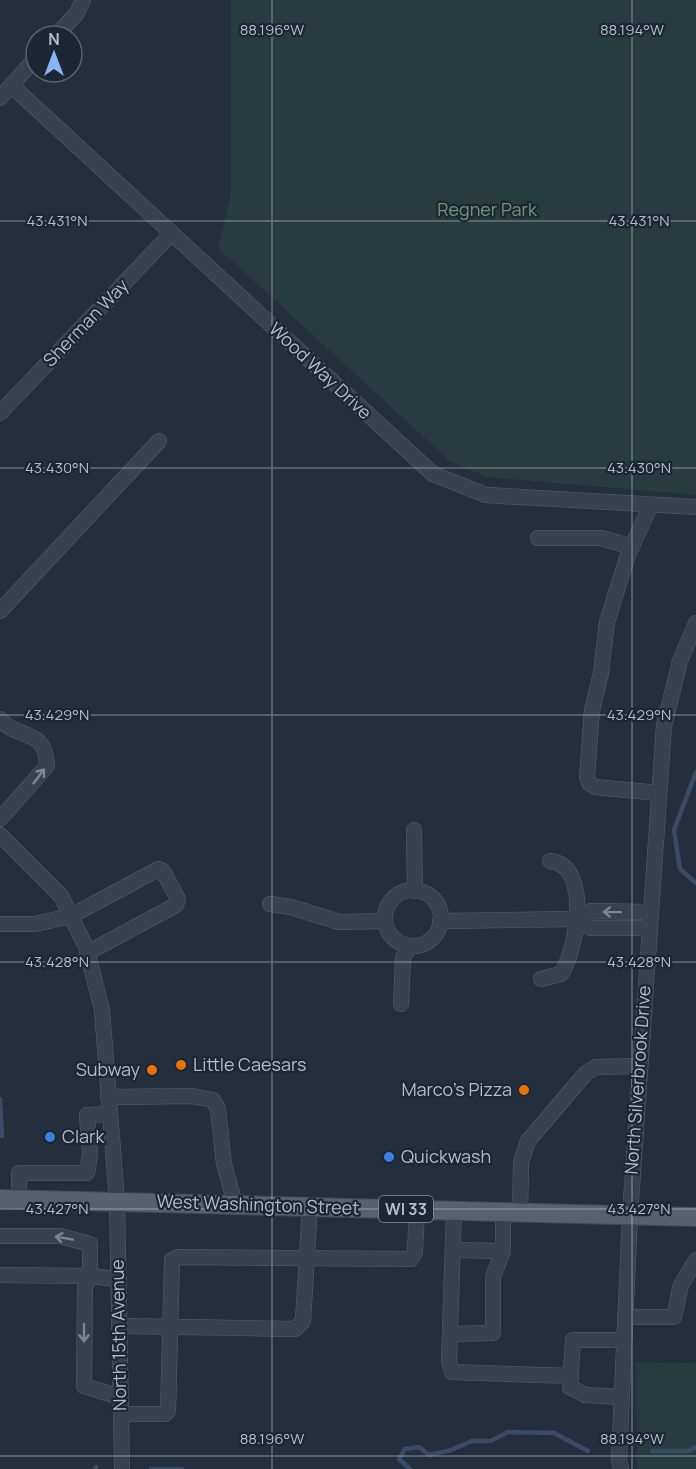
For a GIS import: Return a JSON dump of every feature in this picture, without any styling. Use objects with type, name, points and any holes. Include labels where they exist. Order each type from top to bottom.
[{"type":"main road","name":"West Washington Street","points":[[0,1200],[117,1201],[696,1217]]},
{"type":"street","points":[[67,24],[77,13],[83,0]]},
{"type":"street","points":[[0,98],[24,72]]},
{"type":"street","name":"Wood Way Drive","points":[[12,86],[433,474],[486,495],[696,507]]},
{"type":"street","name":"Sherman Way","points":[[0,413],[171,234]]},
{"type":"street","points":[[0,611],[159,441]]},
{"type":"street","points":[[651,505],[632,547],[607,622],[601,673],[592,710],[587,777],[590,784],[596,787],[658,793]]},
{"type":"street","points":[[538,538],[601,538],[632,547]]},
{"type":"street","name":"North Silverbrook Drive","points":[[621,1469],[630,1215],[658,793],[664,726],[680,662],[696,623]]},
{"type":"street","points":[[0,722],[35,738],[47,752],[47,766],[0,819]]},
{"type":"street","points":[[414,830],[415,891]]},
{"type":"street","name":"North 15th Avenue","points":[[0,835],[61,896],[87,953],[102,1010],[117,1201],[122,1469]]},
{"type":"street","points":[[542,979],[561,974],[566,966],[575,945],[577,919],[577,901],[566,869],[562,864],[550,861]]},
{"type":"street","points":[[0,924],[35,924],[71,916],[158,869],[163,871],[176,893],[178,899],[176,905],[87,953]]},
{"type":"street","points":[[415,891],[434,900],[439,910],[440,921],[434,936],[419,946],[410,946],[393,938],[385,921],[386,911],[396,896],[415,891]]},
{"type":"street","points":[[270,904],[291,907],[339,922],[385,921]]},
{"type":"street","points":[[440,921],[577,919],[591,911],[649,912]]},
{"type":"street","points":[[577,919],[591,928],[648,928]]},
{"type":"street","points":[[401,1004],[403,958],[410,946]]},
{"type":"street","points":[[450,1334],[493,1333],[493,1277],[502,1251],[521,1162],[528,1141],[586,1072],[596,1067],[639,1066]]},
{"type":"street","points":[[108,1097],[192,1096],[213,1100],[218,1109],[224,1164],[235,1204]]},
{"type":"street","points":[[19,1200],[20,1173],[87,1173],[90,1154],[87,1115],[110,1113]]},
{"type":"street","points":[[119,1326],[295,1329],[303,1321],[310,1206]]},
{"type":"street","points":[[121,1414],[165,1414],[168,1412],[172,1260],[178,1257],[411,1259],[415,1252],[417,1209]]},
{"type":"street","points":[[454,1210],[449,1360],[452,1372],[571,1376]]},
{"type":"street","points":[[0,1236],[60,1236],[90,1244],[90,1276],[85,1287],[84,1386],[120,1397]]},
{"type":"street","points":[[453,1250],[502,1251]]},
{"type":"street","points":[[625,1317],[674,1317],[681,1285],[696,1260]]},
{"type":"street","points":[[0,1275],[90,1276],[118,1279]]},
{"type":"street","points":[[622,1397],[585,1395],[570,1387],[573,1340],[624,1340]]},
{"type":"green space","name":"Regner Park","points":[[231,0],[696,0],[696,495],[487,477],[451,462],[218,248],[231,194]]},
{"type":"green space","points":[[636,1362],[696,1363],[696,1469],[637,1469]]},
{"type":"waterway","points":[[696,772],[674,830],[680,869],[696,883]]},
{"type":"waterway","points":[[0,1099],[2,1136]]},
{"type":"waterway","points":[[410,1469],[399,1459],[405,1449],[419,1447],[429,1455],[451,1450],[472,1441],[491,1441],[508,1432],[554,1433],[588,1451]]},
{"type":"waterway","points":[[652,1451],[688,1451],[696,1447]]},
{"type":"waterway","points":[[151,1469],[182,1469]]},
{"type":"place","name":"Little Caesars","points":[[181,1065]]},
{"type":"place","name":"Subway","points":[[152,1070]]},
{"type":"place","name":"Marco's Pizza","points":[[524,1090]]},
{"type":"place","name":"Clark","points":[[50,1137]]},
{"type":"place","name":"Quickwash","points":[[389,1157]]}]
